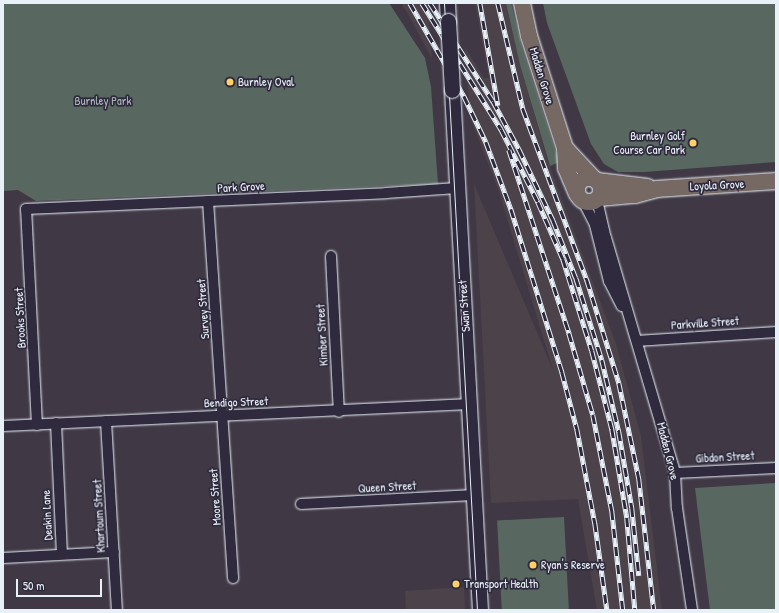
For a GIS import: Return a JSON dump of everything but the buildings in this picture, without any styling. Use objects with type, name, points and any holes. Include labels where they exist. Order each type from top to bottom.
[{"type":"main road","name":"Swan Street","points":[[447,3],[480,610]]},
{"type":"main road","name":"Madden Grove","points":[[522,3],[529,36],[566,148],[566,168],[589,198]]},
{"type":"main road","name":"Madden Grove","points":[[566,148],[596,180]]},
{"type":"main road","points":[[587,178],[596,180],[601,191],[589,198],[577,187],[580,181],[587,178]]},
{"type":"main road","name":"Loyola Grove","points":[[596,180],[657,189]]},
{"type":"main road","name":"Loyola Grove","points":[[589,198],[635,195],[657,189],[776,181]]},
{"type":"street","name":"Park Grove","points":[[26,209],[457,188]]},
{"type":"street","name":"Madden Grove","points":[[589,198],[609,281],[637,341]]},
{"type":"street","name":"Madden Grove","points":[[589,198],[606,238],[675,473],[677,508],[692,610]]},
{"type":"street","name":"Survey Street","points":[[208,201],[222,415]]},
{"type":"street","name":"Brooks Street","points":[[26,209],[37,425]]},
{"type":"street","name":"Kimber Street","points":[[331,256],[339,412]]},
{"type":"street","name":"Parkville Street","points":[[637,341],[776,332]]},
{"type":"street","name":"Bendigo Street","points":[[3,426],[222,415],[339,412],[470,404]]},
{"type":"street","name":"Moore Street","points":[[222,415],[233,578]]},
{"type":"street","name":"Khartoum Street","points":[[106,421],[117,610]]},
{"type":"street","name":"Deakin Lane","points":[[56,423],[62,554],[114,552]]},
{"type":"street","name":"Gibdon Street","points":[[675,473],[776,468]]},
{"type":"street","name":"Queen Street","points":[[301,504],[474,495]]},
{"type":"street","points":[[3,558],[62,554]]},
{"type":"shaded area","points":[[401,3],[428,3],[432,59],[408,14]]},
{"type":"shaded area","points":[[475,3],[506,3],[520,65],[547,159],[616,344],[641,436],[662,610],[597,610],[578,499],[491,503],[474,184],[553,370],[499,192],[470,117],[465,47],[484,78],[489,78]]},
{"type":"shaded area","points":[[464,587],[465,610],[406,610],[405,591]]},
{"type":"green space","name":"Burnley Park","points":[[3,3],[389,3],[425,58],[431,87],[438,184],[36,201],[18,190],[3,191]]},
{"type":"green space","points":[[506,3],[511,3],[521,44],[559,162],[550,166],[520,65]]},
{"type":"green space","points":[[543,3],[776,3],[776,162],[644,172],[618,172],[604,164],[591,144],[547,23]]},
{"type":"green space","points":[[776,483],[776,610],[710,610],[695,488]]},
{"type":"green space","name":"Ryan's Reserve","points":[[564,517],[569,610],[502,610],[497,521]]},
{"type":"tram line","points":[[444,3],[477,610]]},
{"type":"railway","points":[[410,3],[464,96],[486,142],[511,209],[562,372],[577,429],[595,523],[607,610]]},
{"type":"railway","points":[[422,3],[501,129],[538,202],[563,259],[592,351],[612,429],[627,518],[635,610]]},
{"type":"railway","points":[[430,3],[493,101],[519,149],[553,220],[576,278],[602,360],[619,432],[632,508],[639,576]]},
{"type":"railway","points":[[480,3],[498,105]]},
{"type":"railway","points":[[498,3],[523,109],[587,280],[619,383],[639,479],[654,610]]},
{"type":"railway","points":[[509,150],[569,333],[593,415],[612,511],[623,610]]},
{"type":"place","name":"Burnley Oval","points":[[230,82]]},
{"type":"place","name":"Burnley Golf Course Car Park","points":[[693,143]]},
{"type":"place","name":"Ryan's Reserve","points":[[533,565]]},
{"type":"place","name":"Transport Health","points":[[456,584]]}]
